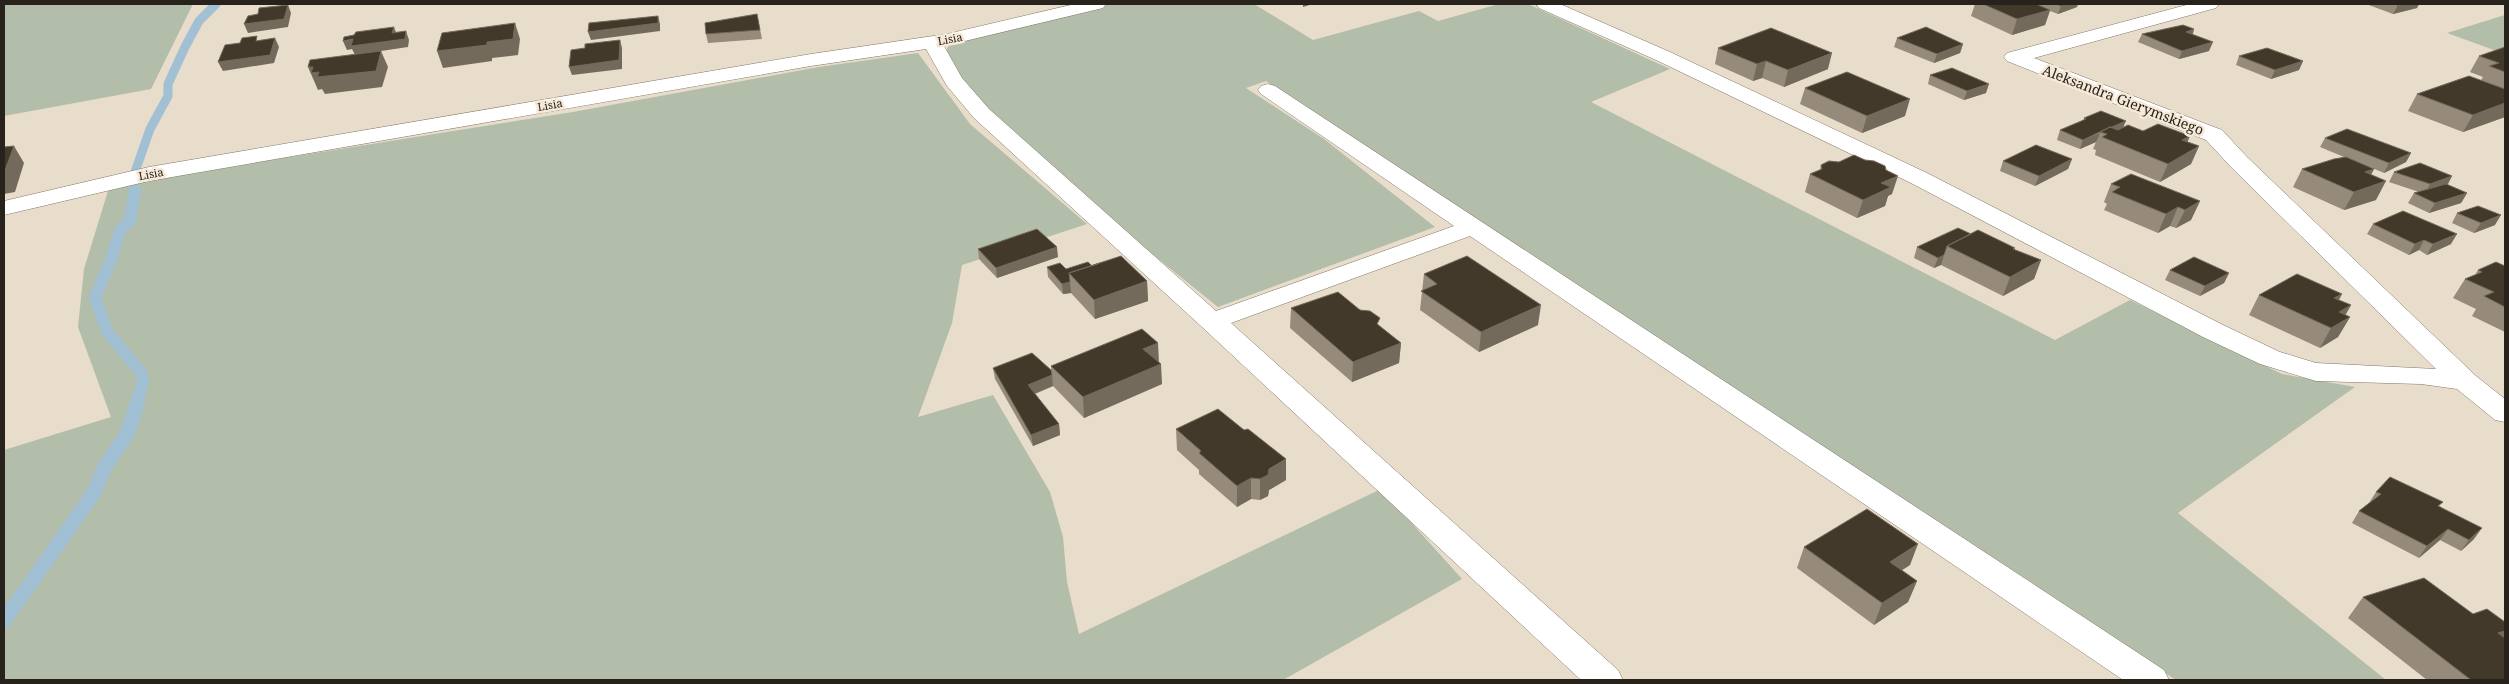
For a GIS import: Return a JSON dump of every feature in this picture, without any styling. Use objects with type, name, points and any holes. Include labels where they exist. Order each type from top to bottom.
[{"type":"street","name":"Lisia","points":[[4,208],[159,172],[820,58],[932,42],[1097,4]]},
{"type":"street","points":[[1545,4],[1663,56],[1919,178],[2213,331],[2289,366],[2316,372],[2412,374],[2466,382]]},
{"type":"street","name":"Aleksandra Gierymskiego","points":[[2210,4],[2014,57],[2214,135],[2239,162],[2466,382],[2505,413]]},
{"type":"street","points":[[932,42],[954,84],[971,105],[1046,170],[1150,269],[1212,321],[1605,680]]},
{"type":"street","points":[[1268,90],[2151,680]]},
{"type":"street","points":[[1212,321],[1473,226]]},
{"type":"green space","points":[[4,4],[193,4],[151,89],[4,116]]},
{"type":"green space","points":[[1107,4],[1254,4],[1313,40],[1419,11],[1438,21],[1499,4],[1528,4],[1670,69],[1591,102],[2055,340],[2130,300],[2282,374],[2355,387],[2178,513],[2386,680],[2176,680],[1668,349],[1266,81],[1246,88],[1324,139],[1435,227],[1218,307],[1095,208],[972,98],[946,51],[949,45],[960,40]]},
{"type":"green space","points":[[2505,15],[2505,54],[2447,33]]},
{"type":"green space","points":[[918,53],[970,124],[1087,224],[962,265],[952,323],[918,417],[993,395],[1050,492],[1063,537],[1067,582],[1079,634],[1381,489],[1462,579],[1283,680],[4,680],[4,450],[111,417],[78,327],[84,269],[108,191],[164,177],[573,112],[819,67]]},
{"type":"building","points":[[1983,4],[2036,4],[2050,10],[2017,19]]},
{"type":"building","points":[[288,5],[284,19],[244,24],[248,16],[258,14],[259,8]]},
{"type":"building","points":[[757,14],[760,30],[706,34],[705,23]]},
{"type":"building","points":[[658,16],[658,23],[588,32],[589,23]]},
{"type":"building","points":[[515,23],[513,39],[487,42],[487,45],[437,51],[442,33]]},
{"type":"building","points":[[2183,25],[2194,29],[2186,32],[2213,42],[2182,51],[2142,34]]},
{"type":"building","points":[[394,27],[392,33],[406,31],[405,39],[351,46],[353,39],[343,41],[344,37],[354,35],[356,32]]},
{"type":"building","points":[[1926,27],[1963,44],[1937,54],[1897,38]]},
{"type":"building","points":[[1771,28],[1832,53],[1788,70],[1766,61],[1757,64],[1718,48]]},
{"type":"building","points":[[257,36],[256,41],[275,38],[270,55],[218,62],[225,45],[240,43],[242,38]]},
{"type":"building","points":[[620,40],[619,60],[569,67],[571,50],[585,48],[585,44]]},
{"type":"building","points":[[2505,47],[2505,72],[2489,66],[2499,63],[2479,56]]},
{"type":"building","points":[[2267,48],[2303,61],[2275,70],[2239,56]]},
{"type":"building","points":[[381,51],[376,71],[317,77],[319,72],[311,73],[313,67],[308,67],[310,60]]},
{"type":"building","points":[[1952,68],[1989,84],[1967,91],[1930,75]]},
{"type":"building","points":[[1847,72],[1910,99],[1867,116],[1805,88]]},
{"type":"building","points":[[2469,76],[2505,89],[2505,103],[2473,115],[2417,94]]},
{"type":"building","points":[[2101,111],[2126,121],[2083,140],[2060,130],[2086,119],[2084,118]]},
{"type":"building","points":[[2158,124],[2190,136],[2182,140],[2199,146],[2168,164],[2102,137],[2107,134],[2100,132],[2110,127],[2118,130],[2128,125],[2143,131]]},
{"type":"building","points":[[2347,129],[2411,153],[2389,163],[2325,138]]},
{"type":"building","points":[[2036,145],[2072,159],[2039,176],[2003,161]]},
{"type":"building","points":[[14,146],[4,173],[4,147]]},
{"type":"building","points":[[1854,155],[1885,166],[1886,170],[1898,176],[1881,183],[1891,187],[1863,200],[1810,174],[1822,169],[1821,165],[1829,161],[1839,162]]},
{"type":"building","points":[[2346,157],[2374,169],[2365,172],[2386,181],[2354,192],[2302,169]]},
{"type":"building","points":[[2420,163],[2452,176],[2430,184],[2394,172]]},
{"type":"building","points":[[2131,174],[2200,201],[2185,210],[2178,207],[2166,214],[2112,192],[2120,187],[2111,184]]},
{"type":"building","points":[[2446,184],[2467,193],[2435,203],[2414,193]]},
{"type":"building","points":[[2478,206],[2501,215],[2481,223],[2457,213]]},
{"type":"building","points":[[2403,211],[2457,234],[2433,244],[2424,240],[2415,244],[2373,224]]},
{"type":"building","points":[[1958,228],[1971,234],[1947,246],[1944,255],[1938,258],[1917,247]]},
{"type":"building","points":[[1037,229],[1057,247],[996,268],[978,249]]},
{"type":"building","points":[[1978,230],[2015,248],[2013,249],[2041,260],[2010,277],[1947,246]]},
{"type":"building","points":[[1121,256],[1147,281],[1094,300],[1069,273]]},
{"type":"building","points":[[1467,256],[1541,305],[1481,332],[1421,291],[1437,284],[1424,274]]},
{"type":"building","points":[[2194,257],[2229,273],[2205,286],[2170,270]]},
{"type":"building","points":[[1088,262],[1092,266],[1069,273],[1070,282],[1062,284],[1047,267],[1060,263],[1066,269]]},
{"type":"building","points":[[2496,262],[2505,266],[2505,307],[2484,296],[2494,292],[2465,279],[2482,272],[2478,270]]},
{"type":"building","points":[[2297,274],[2342,294],[2334,298],[2351,305],[2339,312],[2350,317],[2331,328],[2259,295]]},
{"type":"building","points":[[1338,292],[1360,310],[1370,311],[1380,318],[1377,324],[1401,343],[1353,362],[1291,308]]},
{"type":"building","points":[[1142,329],[1158,343],[1143,349],[1161,364],[1083,397],[1051,366]]},
{"type":"building","points":[[1032,353],[1051,370],[1052,375],[1028,385],[1059,424],[1031,435],[993,368]]},
{"type":"building","points":[[1218,409],[1244,430],[1248,429],[1286,459],[1269,469],[1268,475],[1260,479],[1251,478],[1237,486],[1199,453],[1201,451],[1176,429]]},
{"type":"building","points":[[2390,477],[2443,502],[2438,506],[2482,528],[2469,540],[2448,529],[2427,546],[2359,511],[2381,494],[2376,492]]},
{"type":"building","points":[[1867,509],[1918,544],[1890,562],[1917,581],[1882,603],[1804,547]]},
{"type":"building","points":[[2424,578],[2473,614],[2487,609],[2505,622],[2505,631],[2498,633],[2505,638],[2505,680],[2471,680],[2363,597]]},
{"type":"waterway","points":[[135,172],[150,129],[168,96],[168,84],[185,47],[199,21],[216,4]]},
{"type":"waterway","points":[[135,189],[130,221],[120,230],[110,263],[95,297],[107,331],[142,374],[143,382],[137,402]]},
{"type":"waterway","points":[[4,621],[93,494],[106,465],[128,433],[138,400]]}]
